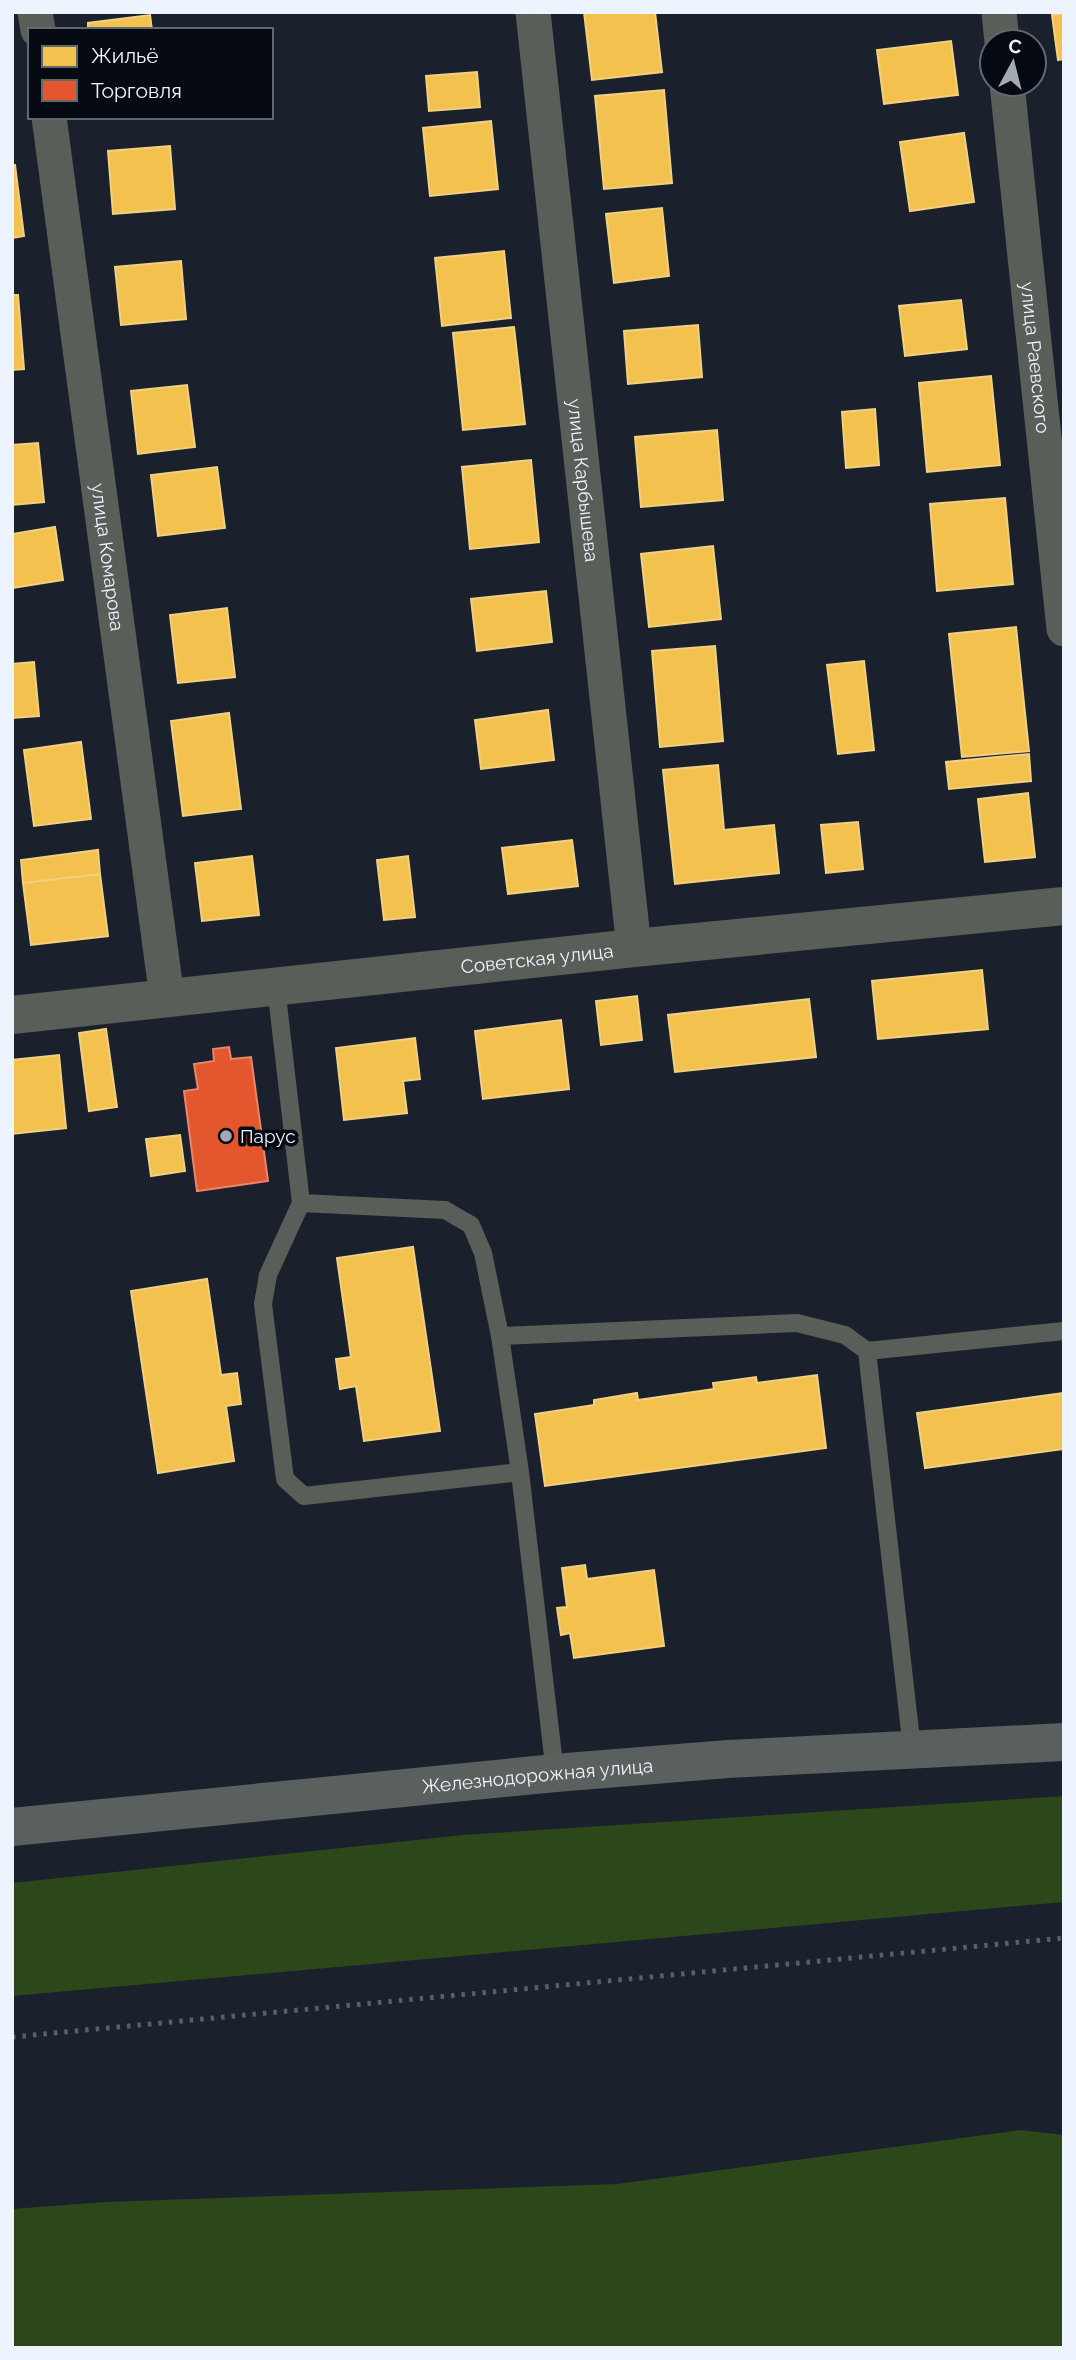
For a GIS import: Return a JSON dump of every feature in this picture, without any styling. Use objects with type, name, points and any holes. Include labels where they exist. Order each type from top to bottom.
[{"type":"main road","name":"Железнодорожная улица","points":[[12,1827],[555,1773],[728,1759],[1064,1742]]},
{"type":"street","name":"улица Карбышева","points":[[533,12],[634,948]]},
{"type":"street","name":"улица Раевского","points":[[1008,98],[1064,629]]},
{"type":"street","name":"улица Комарова","points":[[50,119],[167,998]]},
{"type":"street","name":"Советская улица","points":[[12,1014],[1064,905]]},
{"type":"lane","points":[[276,987],[301,1203],[268,1275],[263,1304],[285,1479],[304,1496],[520,1472]]},
{"type":"lane","points":[[301,1203],[444,1210],[471,1226],[482,1253],[500,1336],[520,1472],[555,1773]]},
{"type":"lane","points":[[500,1336],[797,1323],[845,1335],[867,1351],[1064,1331]]},
{"type":"lane","points":[[867,1351],[912,1749]]},
{"type":"green space","points":[[1064,1796],[1064,1902],[12,1996],[12,1883],[463,1835]]},
{"type":"green space","points":[[1021,2130],[1064,2135],[1064,2348],[12,2348],[12,2209],[105,2202],[617,2184]]},
{"type":"building: Жильё","points":[[584,12],[655,12],[662,72],[592,80]]},
{"type":"building: Жильё","points":[[1064,13],[1064,59],[1058,60],[1052,15]]},
{"type":"building: Жильё","points":[[150,15],[152,28],[88,28],[88,23]]},
{"type":"building: Жильё","points":[[951,41],[958,95],[884,104],[877,50]]},
{"type":"building: Жильё","points":[[477,72],[480,107],[429,111],[426,76]]},
{"type":"building: Жильё","points":[[664,90],[672,183],[604,189],[595,96]]},
{"type":"building: Жильё","points":[[491,121],[498,189],[430,196],[423,128]]},
{"type":"building: Жильё","points":[[964,133],[974,202],[910,211],[900,142]]},
{"type":"building: Жильё","points":[[170,146],[175,209],[113,214],[108,151]]},
{"type":"building: Жильё","points":[[12,165],[15,165],[24,236],[12,238]]},
{"type":"building: Жильё","points":[[662,208],[669,276],[614,283],[606,214]]},
{"type":"building: Жильё","points":[[504,251],[511,318],[442,326],[435,258]]},
{"type":"building: Жильё","points":[[181,261],[186,319],[121,325],[115,267]]},
{"type":"building: Жильё","points":[[12,295],[18,295],[24,369],[12,370]]},
{"type":"building: Жильё","points":[[961,300],[967,349],[905,356],[899,306]]},
{"type":"building: Жильё","points":[[698,325],[702,377],[628,384],[624,331]]},
{"type":"building: Жильё","points":[[514,327],[525,424],[463,430],[453,333]]},
{"type":"building: Жильё","points":[[991,376],[1000,465],[927,472],[919,383]]},
{"type":"building: Жильё","points":[[187,385],[195,447],[138,454],[131,391]]},
{"type":"building: Жильё","points":[[875,409],[879,465],[846,468],[842,412]]},
{"type":"building: Жильё","points":[[717,430],[723,500],[641,507],[635,437]]},
{"type":"building: Жильё","points":[[38,443],[44,502],[12,505],[12,445]]},
{"type":"building: Жильё","points":[[531,460],[539,542],[470,549],[462,467]]},
{"type":"building: Жильё","points":[[217,467],[225,528],[158,536],[151,475]]},
{"type":"building: Жильё","points":[[1005,498],[1013,584],[937,591],[930,504]]},
{"type":"building: Жильё","points":[[55,527],[63,580],[12,588],[12,534]]},
{"type":"building: Жильё","points":[[713,546],[721,619],[649,627],[641,554]]},
{"type":"building: Жильё","points":[[546,591],[552,642],[477,651],[471,599]]},
{"type":"building: Жильё","points":[[227,608],[235,677],[178,683],[170,615]]},
{"type":"building: Жильё","points":[[1016,627],[1029,751],[962,757],[949,634]]},
{"type":"building: Жильё","points":[[715,646],[723,741],[660,747],[652,651]]},
{"type":"building: Жильё","points":[[864,661],[874,750],[838,754],[827,665]]},
{"type":"building: Жильё","points":[[34,662],[39,716],[12,718],[12,664]]},
{"type":"building: Жильё","points":[[548,710],[554,760],[481,769],[475,720]]},
{"type":"building: Жильё","points":[[229,713],[241,809],[183,816],[171,721]]},
{"type":"building: Жильё","points":[[81,742],[91,819],[34,826],[24,750]]},
{"type":"building: Жильё","points":[[1029,754],[1031,781],[949,789],[946,762]]},
{"type":"building: Жильё","points":[[718,765],[724,830],[774,825],[779,873],[675,884],[663,770]]},
{"type":"building: Жильё","points":[[1028,793],[1035,857],[985,862],[978,799]]},
{"type":"building: Жильё","points":[[858,822],[863,869],[826,873],[821,825]]},
{"type":"building: Жильё","points":[[572,840],[578,886],[508,894],[502,848]]},
{"type":"building: Жильё","points":[[98,850],[100,874],[23,883],[21,860]]},
{"type":"building: Жильё","points":[[252,856],[259,915],[202,921],[195,863]]},
{"type":"building: Жильё","points":[[408,856],[415,917],[384,920],[377,860]]},
{"type":"building: Жильё","points":[[100,874],[108,936],[31,945],[23,883]]},
{"type":"building: Жильё","points":[[982,970],[988,1029],[878,1039],[872,981]]},
{"type":"building: Жильё","points":[[637,996],[642,1040],[601,1045],[596,1001]]},
{"type":"building: Жильё","points":[[809,999],[816,1057],[675,1072],[668,1015]]},
{"type":"building: Жильё","points":[[561,1020],[569,1089],[483,1099],[475,1031]]},
{"type":"building: Жильё","points":[[106,1029],[117,1107],[89,1111],[79,1033]]},
{"type":"building: Жильё","points":[[415,1038],[420,1079],[403,1081],[407,1113],[344,1120],[336,1048]]},
{"type":"building: Жильё","points":[[59,1055],[66,1128],[12,1134],[12,1060]]},
{"type":"building: Жильё","points":[[180,1135],[185,1171],[151,1176],[146,1139]]},
{"type":"building: Жильё","points":[[413,1247],[440,1431],[364,1441],[356,1386],[340,1389],[336,1359],[351,1357],[337,1258]]},
{"type":"building: Жильё","points":[[207,1279],[221,1375],[237,1373],[241,1404],[226,1406],[234,1461],[158,1473],[131,1291]]},
{"type":"building: Жильё","points":[[817,1375],[826,1448],[545,1486],[535,1414],[594,1405],[594,1400],[637,1393],[638,1400],[714,1389],[713,1383],[756,1377],[757,1383]]},
{"type":"building: Жильё","points":[[1064,1393],[1064,1449],[925,1468],[917,1413]]},
{"type":"building: Жильё","points":[[585,1565],[587,1579],[654,1570],[664,1646],[574,1658],[570,1633],[561,1635],[557,1608],[567,1607],[562,1568]]},
{"type":"building: Торговля","name":"Парус","points":[[229,1047],[231,1059],[251,1057],[268,1181],[197,1191],[184,1091],[198,1089],[194,1064],[214,1061],[213,1049]]},
{"type":"railway","points":[[12,2037],[1064,1938]]},
{"type":"place","name":"Парус","points":[[226,1136]]}]
